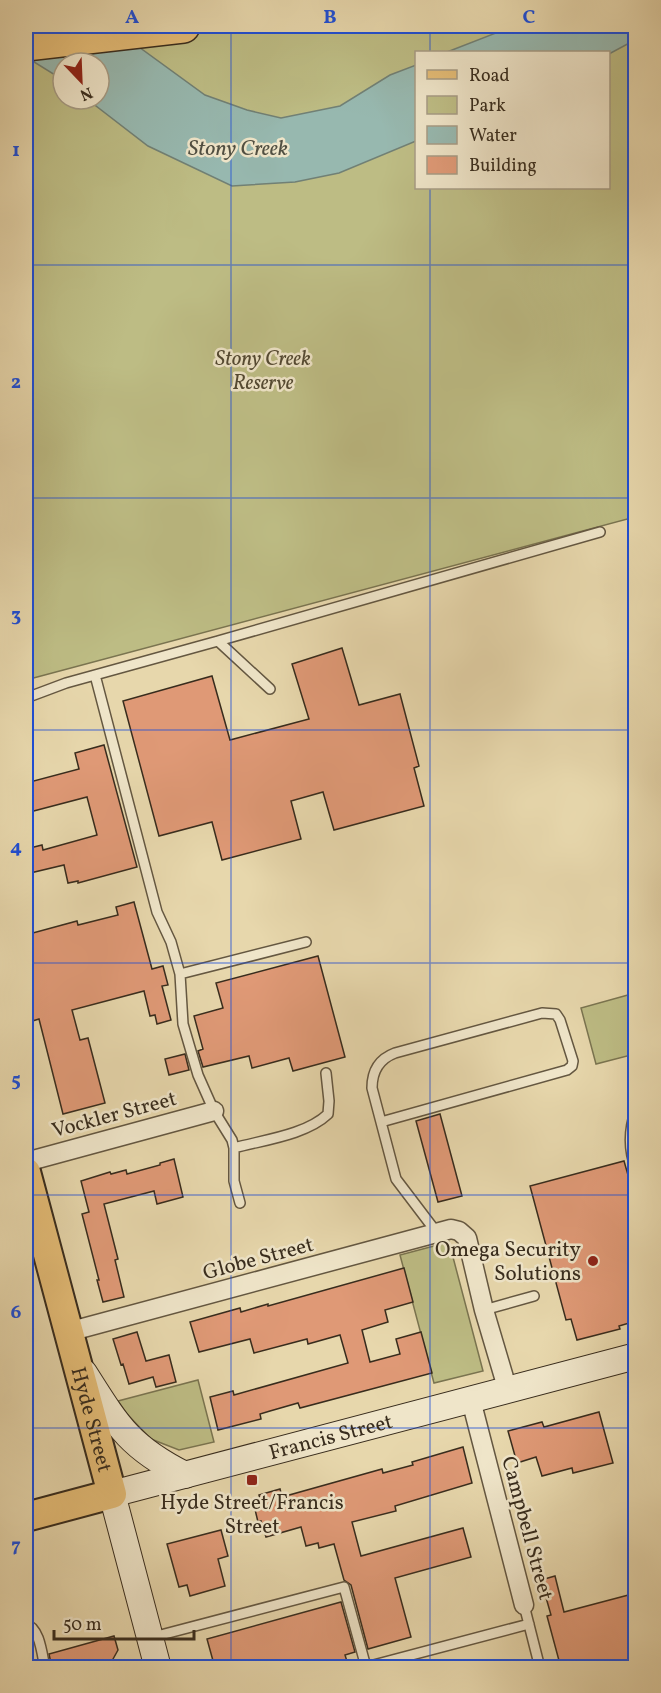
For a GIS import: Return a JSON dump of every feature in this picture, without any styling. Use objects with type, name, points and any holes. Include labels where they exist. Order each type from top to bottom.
[{"type":"highway","points":[[26,44],[183,26]]},
{"type":"main road","name":"Hyde Street","points":[[27,1184],[159,1668]]},
{"type":"main road","points":[[71,1345],[114,1420],[127,1437],[159,1462],[185,1475]]},
{"type":"main road","name":"Francis Street","points":[[26,1517],[636,1356]]},
{"type":"street","name":"Vockler Street","points":[[26,1161],[214,1111]]},
{"type":"street","name":"Globe Street","points":[[71,1345],[451,1229],[459,1231],[467,1238],[484,1310]]},
{"type":"street","points":[[484,1310],[508,1391]]},
{"type":"street","name":"Campbell Street","points":[[471,1400],[524,1605]]},
{"type":"lane","points":[[26,698],[95,675],[600,532]]},
{"type":"lane","points":[[218,641],[270,689]]},
{"type":"lane","points":[[95,675],[158,912],[171,942],[180,974],[183,1024],[198,1075],[234,1148],[234,1181],[240,1203]]},
{"type":"lane","points":[[180,974],[306,942]]},
{"type":"lane","points":[[381,1122],[567,1070],[572,1066],[573,1061],[560,1020],[556,1014],[542,1013],[388,1056],[378,1065],[372,1080],[372,1088],[396,1179],[437,1233]]},
{"type":"lane","points":[[234,1148],[300,1131],[321,1121],[328,1114],[326,1073]]},
{"type":"lane","points":[[636,1109],[630,1135],[631,1152],[636,1169]]},
{"type":"lane","points":[[484,1310],[534,1296]]},
{"type":"lane","points":[[151,1638],[344,1587],[366,1667],[530,1624]]},
{"type":"lane","name":"Campbell Street","points":[[524,1605],[540,1668]]},
{"type":"lane","points":[[26,1624],[33,1628],[36,1634],[45,1668]]},
{"type":"green space","name":"Stony Creek Reserve","points":[[26,26],[635,26],[635,517],[26,680]]},
{"type":"green space","points":[[635,993],[635,1054],[596,1064],[581,1008]]},
{"type":"green space","points":[[449,1242],[483,1371],[434,1383],[400,1255]]},
{"type":"green space","points":[[198,1380],[214,1442],[179,1450],[151,1439],[126,1413],[118,1401]]},
{"type":"water","name":"Stony Creek","points":[[26,26],[110,26],[205,95],[247,110],[281,118],[340,106],[390,75],[415,65],[415,141],[339,173],[295,182],[232,186],[148,146],[103,111],[111,111],[111,51],[51,51],[51,73],[26,57]]},
{"type":"water","points":[[514,26],[635,26],[635,40],[610,53],[610,51],[450,51]]},
{"type":"building","points":[[342,648],[359,705],[400,694],[419,766],[414,768],[424,806],[334,830],[323,792],[291,801],[301,839],[222,860],[212,822],[159,836],[123,701],[212,676],[230,740],[309,719],[292,664]]},
{"type":"building","points":[[104,745],[137,867],[78,883],[78,881],[68,883],[64,865],[26,874],[26,849],[42,845],[43,850],[97,835],[87,797],[26,813],[26,783],[79,769],[75,753]]},
{"type":"building","points":[[134,902],[152,969],[163,966],[168,985],[162,986],[171,1020],[157,1024],[155,1015],[150,1016],[144,991],[72,1010],[80,1040],[88,1038],[105,1103],[63,1114],[39,1019],[26,1023],[26,941],[30,939],[29,934],[77,921],[78,925],[118,915],[116,907]]},
{"type":"building","points":[[318,956],[345,1057],[293,1071],[289,1058],[252,1068],[249,1056],[203,1067],[198,1051],[203,1049],[194,1016],[223,1008],[216,983]]},
{"type":"building","points":[[185,1054],[189,1070],[169,1075],[165,1059]]},
{"type":"building","points":[[440,1114],[462,1196],[438,1202],[416,1121]]},
{"type":"building","points":[[174,1159],[183,1197],[157,1204],[154,1191],[104,1204],[118,1259],[115,1260],[124,1297],[103,1302],[82,1214],[89,1212],[81,1181],[110,1172],[111,1174],[126,1170],[127,1174]]},
{"type":"building","name":"Omega Security Solutions","points":[[624,1161],[636,1203],[636,1321],[619,1326],[620,1329],[577,1340],[571,1319],[566,1320],[530,1186]]},
{"type":"building","points":[[404,1268],[413,1302],[385,1310],[388,1322],[362,1330],[370,1362],[400,1354],[396,1339],[421,1332],[432,1373],[300,1408],[298,1403],[260,1414],[261,1419],[218,1430],[210,1397],[233,1391],[234,1395],[348,1363],[340,1335],[308,1344],[307,1339],[254,1353],[250,1339],[199,1352],[190,1322],[240,1308],[241,1312],[268,1304],[268,1306]]},
{"type":"building","points":[[137,1332],[146,1361],[169,1355],[176,1382],[156,1387],[153,1377],[129,1384],[113,1339]]},
{"type":"building","points":[[599,1412],[613,1463],[573,1473],[572,1468],[542,1476],[536,1457],[517,1463],[508,1431],[542,1422],[544,1427]]},
{"type":"building","points":[[463,1447],[472,1483],[395,1506],[396,1511],[352,1522],[361,1556],[463,1528],[471,1557],[395,1578],[411,1637],[368,1649],[351,1585],[344,1580],[334,1544],[319,1548],[318,1543],[306,1546],[301,1527],[266,1537],[261,1521],[258,1522],[253,1501],[260,1499],[259,1495],[280,1489],[282,1497],[382,1469],[383,1473]]},
{"type":"building","points":[[221,1530],[228,1556],[218,1559],[225,1586],[190,1596],[187,1585],[179,1587],[167,1544]]},
{"type":"building","points":[[555,1576],[564,1612],[636,1593],[636,1668],[561,1668],[547,1616],[551,1615],[541,1580]]},
{"type":"building","points":[[341,1602],[355,1652],[345,1655],[349,1668],[215,1668],[207,1639]]},
{"type":"building","points":[[114,1636],[118,1650],[108,1668],[52,1668],[49,1654]]},
{"type":"place","name":"Omega Security Solutions","points":[[593,1261]]},
{"type":"place","name":"Hyde Street/Francis Street","points":[[252,1480]]}]
